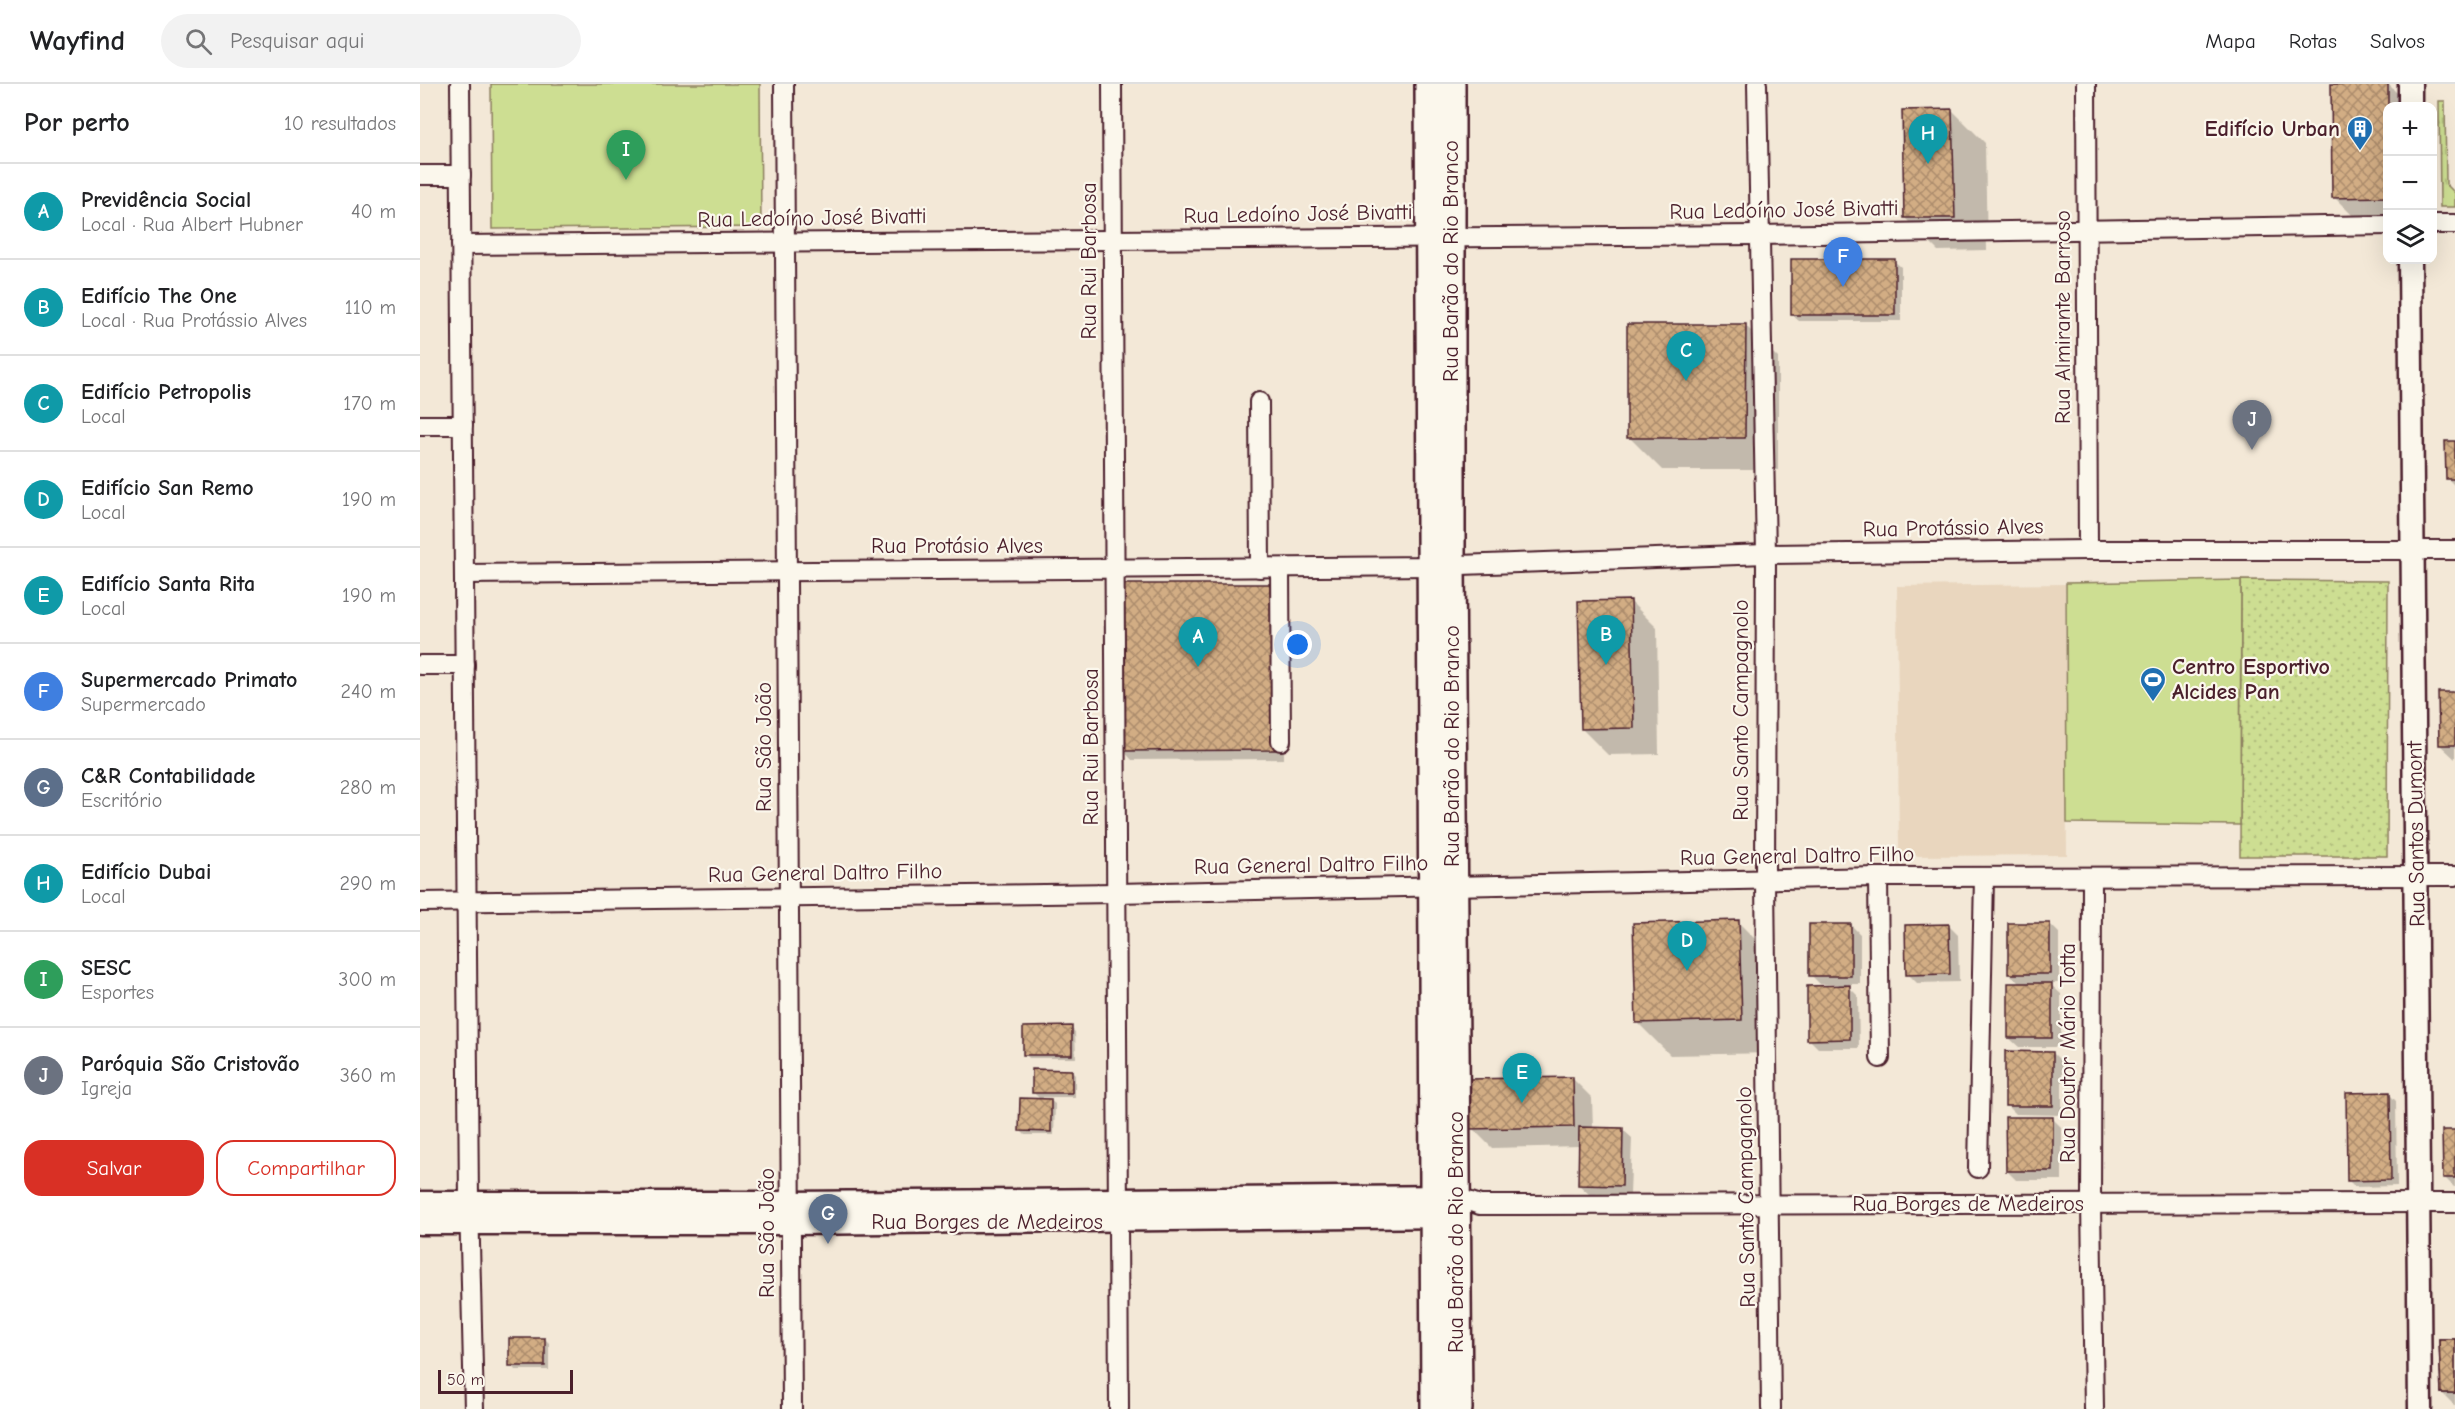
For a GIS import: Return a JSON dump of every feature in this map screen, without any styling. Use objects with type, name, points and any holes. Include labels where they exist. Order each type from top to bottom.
[{"type":"main road","name":"Rua Barão do Rio Branco","points":[[1429,84],[1442,237]]},
{"type":"main road","name":"Rua Barão do Rio Branco","points":[[1451,84],[1442,237],[1441,566],[1443,886],[1458,1409]]},
{"type":"main road","name":"Rua Barão do Rio Branco","points":[[1435,1409],[1452,1206]]},
{"type":"street","points":[[460,84],[469,1212],[474,1409]]},
{"type":"street","name":"Rua São João","points":[[784,84],[792,1409]]},
{"type":"street","name":"Rua Rui Barbosa","points":[[1112,84],[1119,1409]]},
{"type":"street","name":"Rua Santo Campagnolo","points":[[1757,84],[1766,554],[1765,881],[1771,1409]]},
{"type":"street","name":"Rua Almirante Barroso","points":[[2086,84],[2088,550]]},
{"type":"street","points":[[2410,84],[2410,102]]},
{"type":"street","points":[[420,175],[461,175]]},
{"type":"street","points":[[2437,224],[2455,224]]},
{"type":"street","name":"Rua Ledoíno José Bivatti","points":[[461,245],[1759,236],[2383,225]]},
{"type":"street","name":"Rua Santos Dumont","points":[[2410,264],[2420,1409]]},
{"type":"street","points":[[1259,402],[1260,568]]},
{"type":"street","points":[[420,425],[463,425]]},
{"type":"street","name":"Rua Protássio Alves","points":[[1441,566],[1766,554],[2088,550],[2455,550]]},
{"type":"street","name":"Rua Protásio Alves","points":[[464,574],[1441,566]]},
{"type":"street","points":[[1280,567],[1281,741]]},
{"type":"street","points":[[420,665],[465,665]]},
{"type":"street","name":"Rua General Daltro Filho","points":[[420,902],[1116,893],[1878,877],[2455,876]]},
{"type":"street","points":[[1878,877],[1881,1058]]},
{"type":"street","points":[[1978,1168],[1984,877]]},
{"type":"street","name":"Rua Doutor Mário Totta","points":[[2092,878],[2091,1203],[2094,1409]]},
{"type":"street","points":[[420,1203],[469,1212]]},
{"type":"street","name":"Rua Borges de Medeiros","points":[[420,1223],[469,1212],[791,1213],[1452,1206],[2455,1203]]},
{"type":"shaded area","points":[[2065,584],[2067,855],[1899,856],[1897,586]]},
{"type":"green space","points":[[491,84],[760,84],[761,227],[492,229]]},
{"type":"green space","points":[[2439,101],[2445,101],[2446,184],[2455,193],[2455,207],[2440,207]]},
{"type":"green space","points":[[2241,580],[2388,581],[2387,856],[2240,856]]},
{"type":"green space","name":"Centro Esportivo Alcides Pan","points":[[2241,580],[2240,825],[2067,823],[2066,583]]},
{"type":"building","name":"Edifício Urban","points":[[2331,84],[2388,84],[2388,102],[2383,102],[2383,197],[2332,198]]},
{"type":"building","points":[[1952,109],[1955,218],[1904,218],[1902,110]]},
{"type":"building","points":[[1791,259],[1895,259],[1895,315],[1791,315]]},
{"type":"building","points":[[1627,324],[1746,324],[1745,438],[1627,438]]},
{"type":"building","points":[[2445,441],[2455,441],[2455,479],[2446,479]]},
{"type":"building","points":[[1120,584],[1274,584],[1275,750],[1121,751]]},
{"type":"building","points":[[1631,600],[1634,728],[1581,729],[1578,601]]},
{"type":"building","points":[[2438,692],[2455,692],[2455,745],[2439,745]]},
{"type":"building","points":[[1739,920],[1742,1020],[1636,1023],[1633,923]]},
{"type":"building","points":[[2008,923],[2050,923],[2050,974],[2008,974]]},
{"type":"building","points":[[1809,924],[1851,924],[1851,976],[1809,976]]},
{"type":"building","points":[[1949,924],[1950,974],[1906,975],[1905,925]]},
{"type":"building","points":[[2008,983],[2052,983],[2052,1038],[2008,1038]]},
{"type":"building","points":[[1850,985],[1850,1039],[1807,1040],[1807,986]]},
{"type":"building","points":[[1072,1026],[1072,1055],[1023,1055],[1023,1027]]},
{"type":"building","points":[[2005,1051],[2053,1052],[2053,1106],[2005,1106]]},
{"type":"building","points":[[1032,1069],[1072,1070],[1072,1093],[1032,1093]]},
{"type":"building","points":[[1573,1077],[1574,1127],[1470,1129],[1469,1079]]},
{"type":"building","points":[[2390,1092],[2391,1180],[2347,1181],[2346,1093]]},
{"type":"building","points":[[1020,1098],[1051,1099],[1051,1132],[1019,1131]]},
{"type":"building","points":[[2005,1117],[2053,1117],[2053,1171],[2006,1171]]},
{"type":"building","points":[[1579,1127],[1623,1128],[1622,1186],[1578,1185]]},
{"type":"building","points":[[2442,1130],[2455,1130],[2455,1178],[2443,1178]]},
{"type":"building","points":[[509,1338],[545,1338],[545,1366],[509,1366]]},
{"type":"building","points":[[2439,1339],[2455,1339],[2455,1393],[2441,1393]]},
{"type":"building","points":[[2439,1339],[2455,1339],[2455,1393],[2441,1393]]},
{"type":"place","name":"Edifício Urban","points":[[2360,152]]},
{"type":"place","name":"Edifício Dubai","points":[[1928,164]]},
{"type":"place","name":"SESC","points":[[626,180]]},
{"type":"place","name":"Supermercado Primato","points":[[1843,287]]},
{"type":"place","name":"Edifício Petropolis","points":[[1686,381]]},
{"type":"place","name":"Paróquia São Cristovão","points":[[2252,450]]},
{"type":"place","name":"Edifício The One","points":[[1606,665]]},
{"type":"place","name":"Previdência Social","points":[[1198,667]]},
{"type":"place","name":"Centro Esportivo Alcides Pan","points":[[2153,703]]},
{"type":"place","name":"Edifício San Remo","points":[[1687,971]]},
{"type":"place","name":"Edifício Santa Rita","points":[[1522,1103]]},
{"type":"place","name":"C&R Contabilidade","points":[[828,1244]]}]
